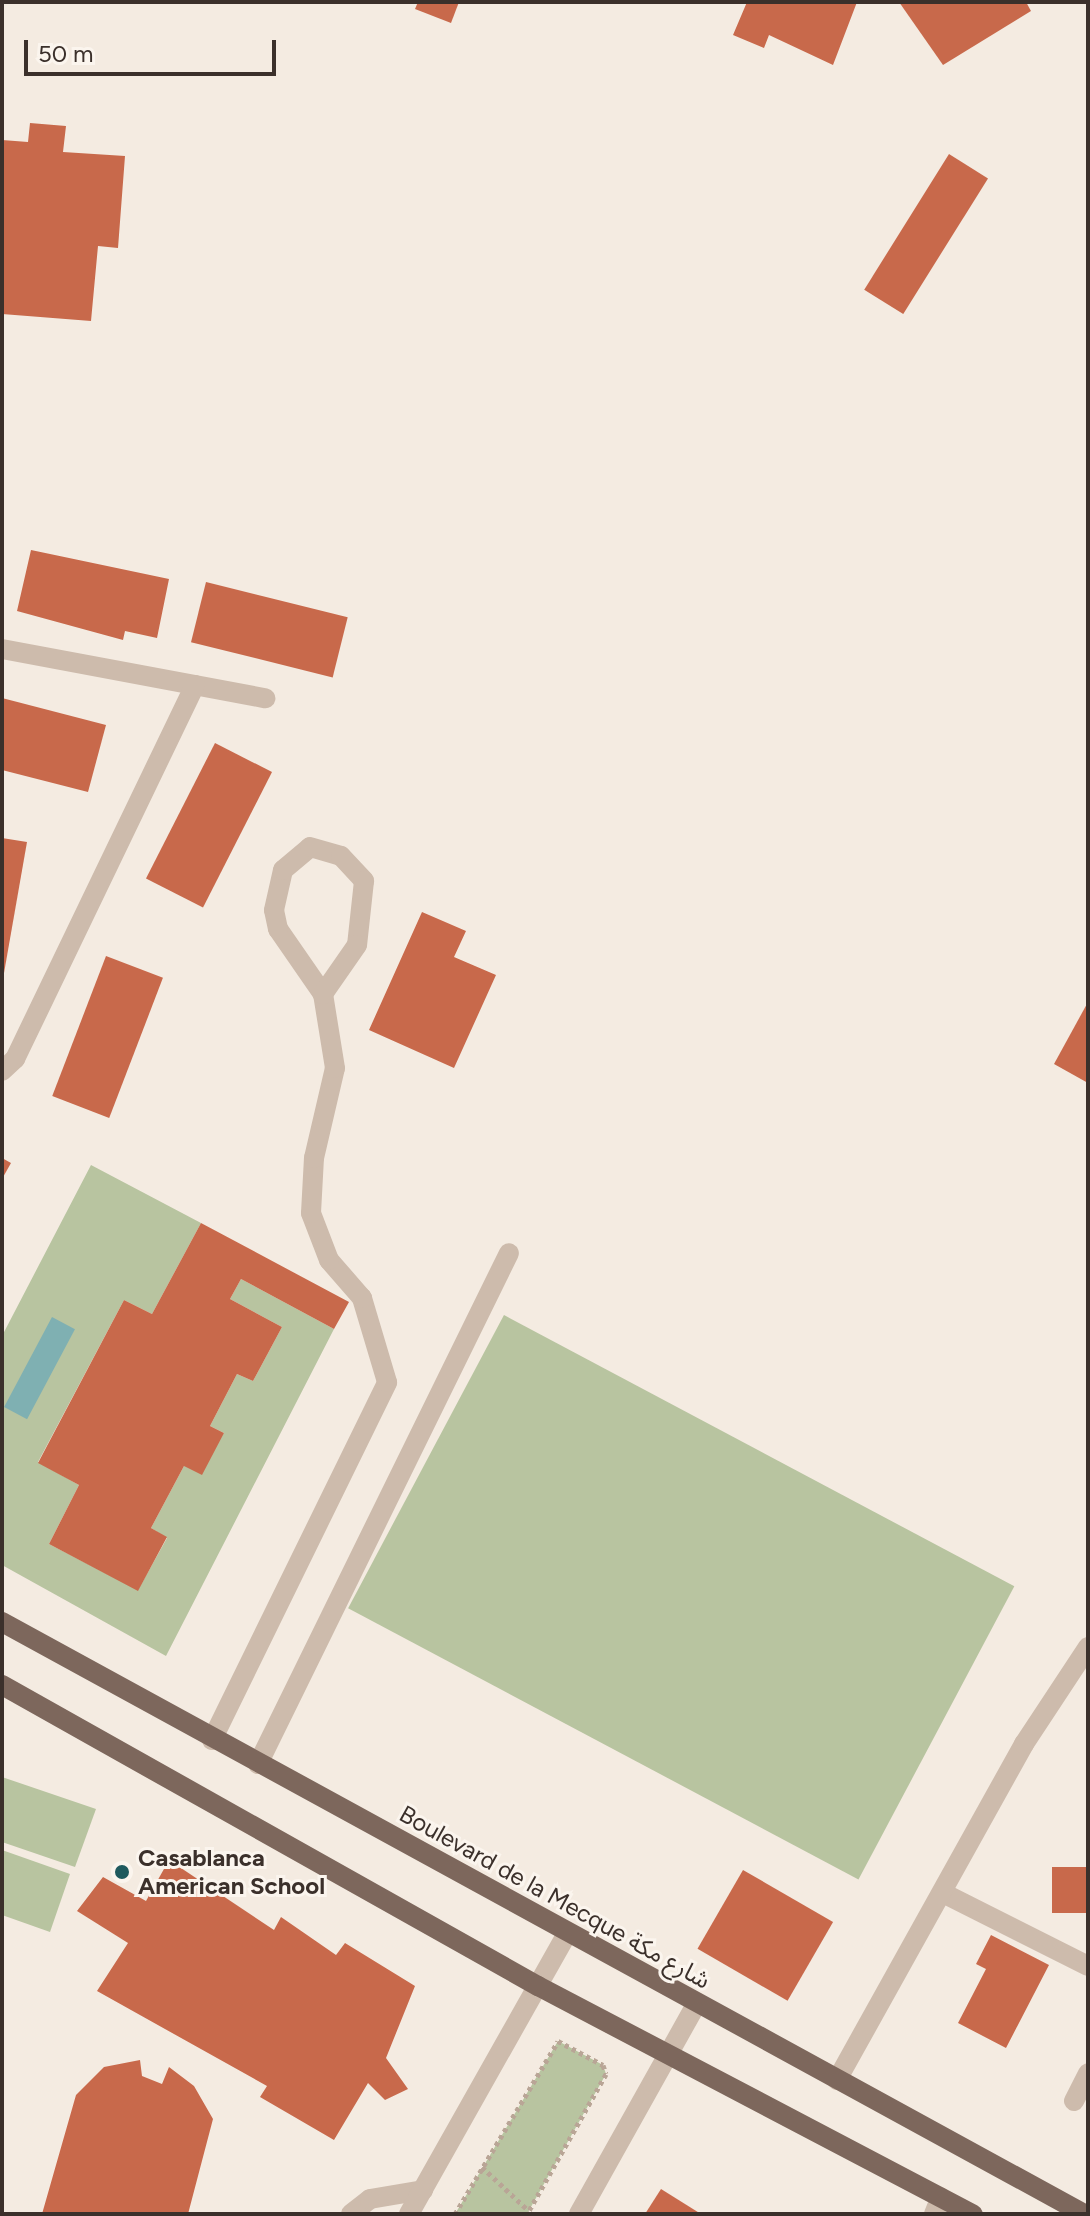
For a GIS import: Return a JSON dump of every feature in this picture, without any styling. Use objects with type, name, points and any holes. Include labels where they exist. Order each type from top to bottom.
[{"type":"main road","name":"Boulevard de la Mecque شارع مكة","points":[[2,1622],[212,1740],[1084,2214]]},
{"type":"main road","points":[[2,1685],[937,2206],[973,2214]]},
{"type":"street","points":[[2,649],[265,698]]},
{"type":"street","points":[[2,1071],[15,1059],[195,685]]},
{"type":"street","points":[[212,1740],[387,1382],[362,1298],[329,1260],[311,1213],[314,1158],[335,1068],[323,994],[278,929],[274,910],[283,870],[310,847],[341,856],[364,881],[357,945],[323,994]]},
{"type":"street","points":[[258,1764],[509,1253]]},
{"type":"street","points":[[837,2080],[1024,1744],[1088,1647]]},
{"type":"street","points":[[943,1893],[1088,1966]]},
{"type":"street","points":[[409,2214],[567,1934]]},
{"type":"street","points":[[579,2214],[697,2003]]},
{"type":"street","points":[[1074,2101],[1088,2073]]},
{"type":"street","points":[[351,2214],[370,2199],[423,2190]]},
{"type":"path","points":[[455,2214],[550,2047],[567,2043],[603,2065],[602,2083],[528,2212],[482,2167]]},
{"type":"green space","points":[[91,1165],[201,1223],[152,1314],[124,1300],[38,1462],[79,1485],[49,1544],[138,1590],[167,1538],[151,1528],[184,1466],[224,1433],[210,1426],[237,1374],[253,1381],[282,1327],[230,1299],[241,1279],[334,1329],[166,1656],[2,1565],[2,1336]]},
{"type":"green space","points":[[504,1315],[1014,1586],[858,1879],[348,1608]]},
{"type":"green space","points":[[2,1777],[96,1809],[75,1867],[2,1842]]},
{"type":"green space","points":[[2,1850],[70,1874],[50,1932],[2,1915]]},
{"type":"green space","points":[[558,2041],[603,2065],[606,2074],[527,2214],[455,2214]]},
{"type":"water","points":[[52,1317],[75,1329],[27,1419],[4,1407]]},
{"type":"building","points":[[418,2],[459,2],[451,23],[415,9]]},
{"type":"building","points":[[747,2],[857,2],[833,65],[769,35],[764,48],[733,35]]},
{"type":"building","points":[[899,2],[1026,2],[1031,11],[943,65]]},
{"type":"building","points":[[30,123],[66,126],[63,152],[125,156],[118,248],[98,246],[91,321],[2,314],[2,140],[28,142]]},
{"type":"building","points":[[949,154],[988,178],[903,314],[864,290]]},
{"type":"building","points":[[31,550],[169,579],[157,638],[125,631],[123,640],[17,611]]},
{"type":"building","points":[[206,582],[348,617],[333,677],[191,642]]},
{"type":"building","points":[[2,698],[106,725],[88,792],[2,770]]},
{"type":"building","points":[[215,743],[272,772],[203,907],[146,878]]},
{"type":"building","points":[[2,838],[27,842],[4,973],[2,973]]},
{"type":"building","points":[[422,912],[466,931],[454,957],[496,975],[454,1068],[369,1030]]},
{"type":"building","points":[[106,956],[163,978],[109,1118],[52,1096]]},
{"type":"building","points":[[1088,1002],[1088,1083],[1054,1064]]},
{"type":"building","points":[[2,1158],[11,1163],[2,1179]]},
{"type":"building","points":[[201,1223],[349,1302],[334,1329],[241,1279],[230,1299],[282,1327],[253,1381],[237,1374],[210,1426],[224,1433],[202,1475],[184,1466],[151,1528],[167,1537],[138,1591],[49,1544],[79,1485],[38,1463],[124,1300],[152,1314]]},
{"type":"building","points":[[169,1860],[274,1930],[281,1917],[336,1955],[345,1943],[415,1986],[386,2058],[408,2089],[385,2100],[368,2083],[334,2140],[260,2097],[267,2086],[97,1991],[128,1943],[77,1911],[103,1877],[146,1901]]},
{"type":"building","points":[[1052,1867],[1088,1867],[1088,1913],[1052,1913]]},
{"type":"building","points":[[743,1870],[833,1922],[788,2001],[698,1949]]},
{"type":"building","points":[[991,1935],[1049,1965],[1006,2048],[958,2023],[986,1969],[976,1964]]},
{"type":"building","points":[[140,2060],[142,2076],[162,2084],[169,2067],[194,2086],[213,2119],[188,2214],[42,2214],[76,2095],[104,2067]]},
{"type":"building","points":[[661,2189],[701,2214],[645,2214]]},
{"type":"place","name":"Casablanca American School","points":[[122,1872]]}]
